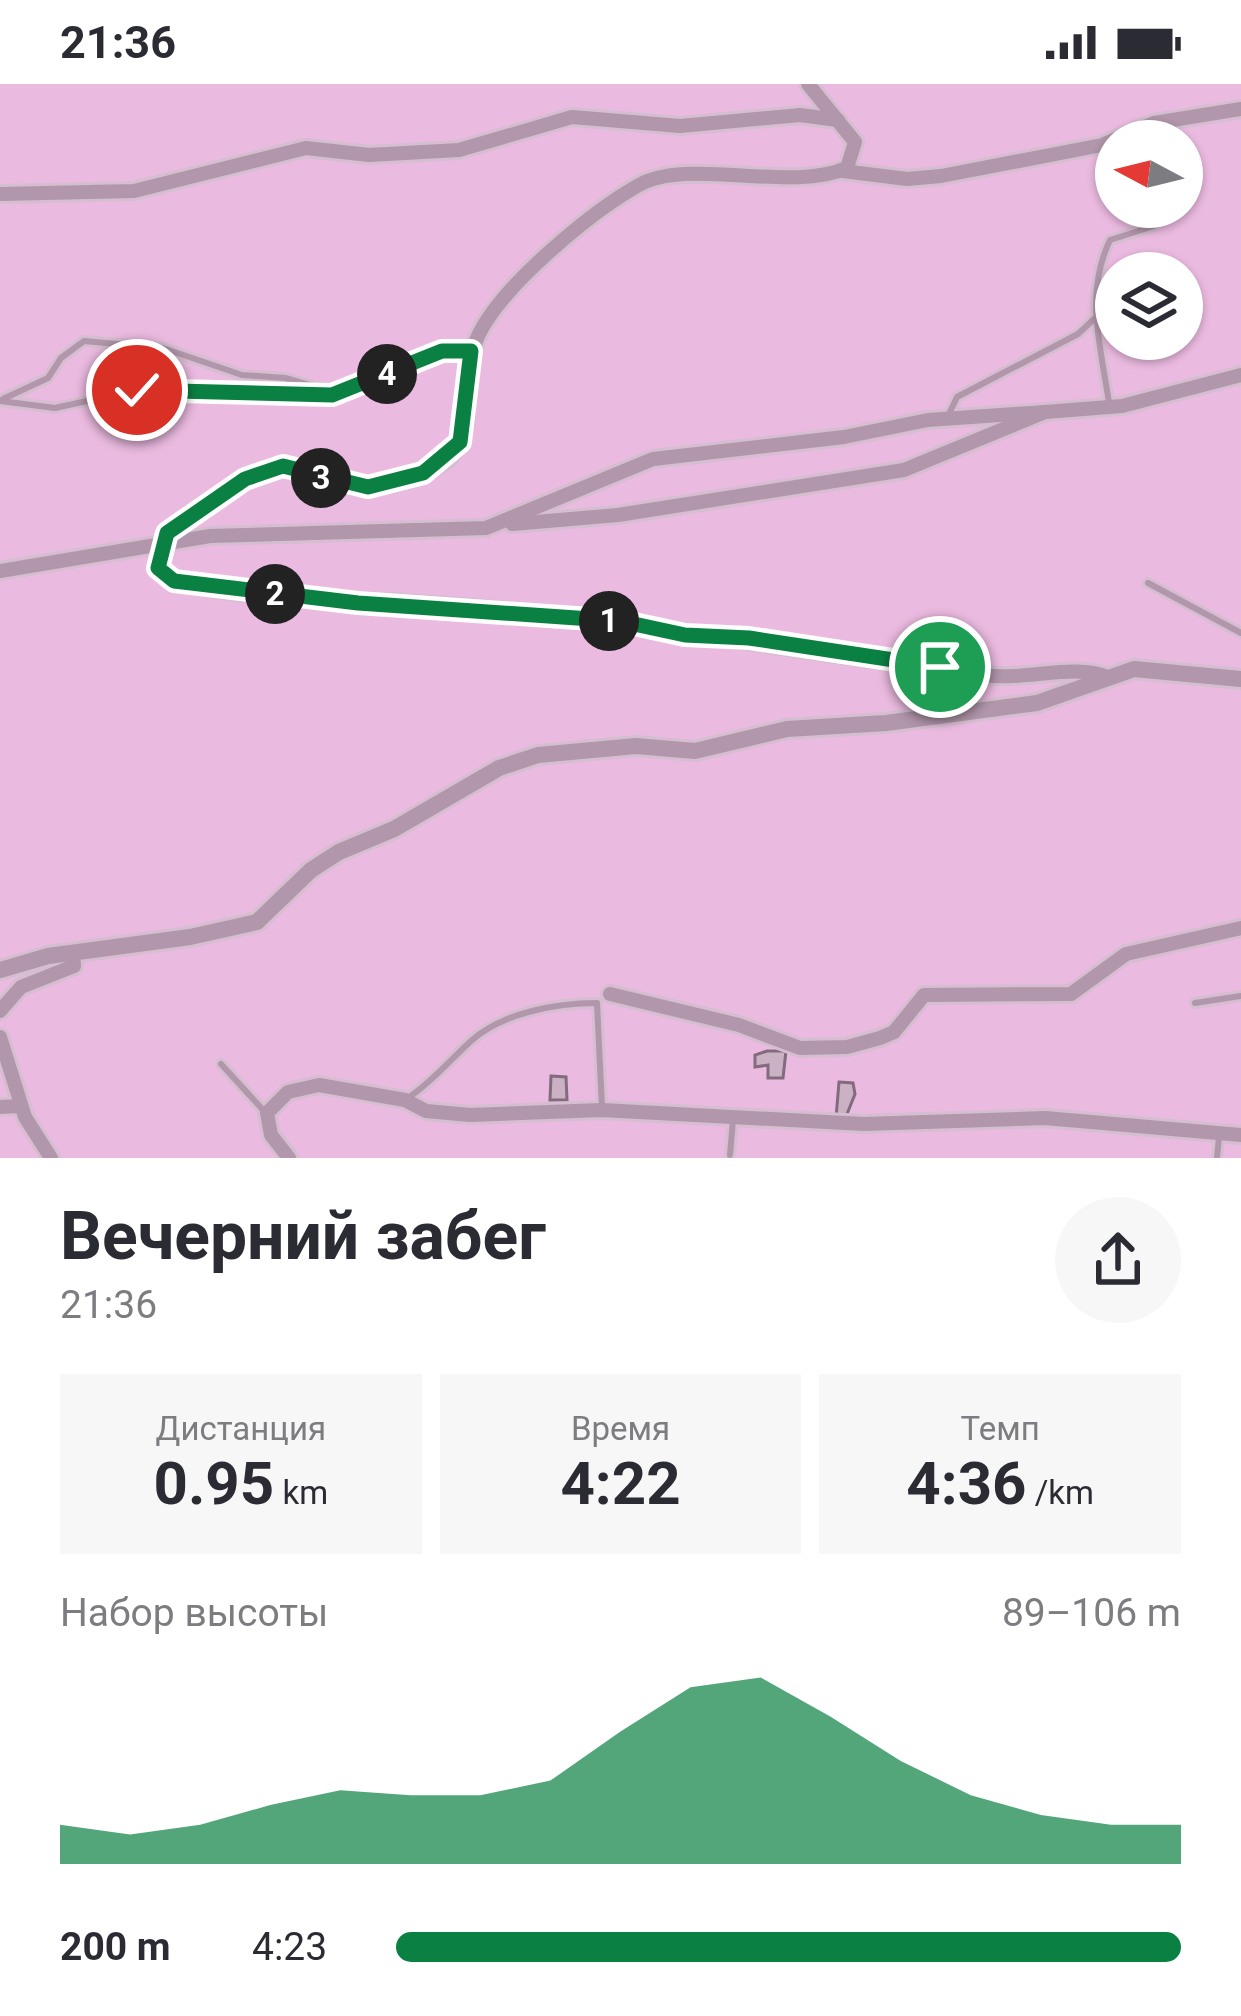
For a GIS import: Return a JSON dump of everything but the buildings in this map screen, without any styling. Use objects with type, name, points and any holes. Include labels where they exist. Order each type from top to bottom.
[{"type":"street","points":[[808,84],[855,142],[852,165],[843,171]]},
{"type":"street","points":[[1108,676],[1084,668],[1017,679],[749,638],[685,635],[620,621],[358,603],[174,581],[158,568],[161,543],[245,479],[283,466],[368,487],[423,473],[460,442],[471,351],[493,310],[608,204],[650,179],[668,172],[722,178],[843,171],[907,179],[941,176],[1102,145],[1154,123],[1241,109]]},
{"type":"street","points":[[0,194],[134,191],[306,148],[369,155],[459,150],[572,117],[680,126],[800,115],[838,120]]},
{"type":"street","points":[[501,525],[653,458],[844,437],[949,418],[1109,407],[1241,375]]},
{"type":"street","points":[[0,571],[210,536],[400,526],[461,531],[618,515],[904,470],[1045,412]]},
{"type":"street","points":[[204,506],[210,536]]},
{"type":"street","points":[[0,970],[73,952],[190,937],[256,922],[299,880],[339,852],[394,829],[499,768],[538,755],[636,746],[710,749],[787,729],[886,723],[1037,703],[1133,669],[1241,679]]},
{"type":"street","points":[[610,994],[739,1025],[800,1048],[848,1048],[894,1032],[924,995],[1072,994],[1126,954],[1240,932]]},
{"type":"street","points":[[0,1011],[21,987],[74,967],[73,952]]},
{"type":"street","points":[[0,1037],[21,1106],[51,1158]]},
{"type":"street","points":[[289,1158],[271,1135],[268,1113],[300,1086],[332,1086],[405,1100],[426,1111],[470,1115],[602,1109],[864,1124],[1045,1118],[1241,1135]]},
{"type":"street","points":[[0,1107],[21,1106]]},
{"type":"lane","points":[[1105,252],[1110,240],[1148,228]]},
{"type":"lane","points":[[949,418],[957,397],[1048,352],[1095,318]]},
{"type":"lane","points":[[0,401],[48,378],[61,358],[84,341],[176,351],[242,375],[286,377],[337,393]]},
{"type":"lane","points":[[0,401],[55,408],[137,390],[337,393],[442,351],[471,351]]},
{"type":"lane","points":[[1102,360],[1109,407]]},
{"type":"lane","points":[[1148,583],[1238,630]]},
{"type":"lane","points":[[1195,1003],[1241,996]]},
{"type":"lane","points":[[405,1100],[434,1081],[474,1038],[501,1023],[543,1009],[597,1003],[602,1109]]},
{"type":"lane","points":[[220,1064],[268,1113]]},
{"type":"lane","points":[[730,1155],[733,1120]]},
{"type":"lane","points":[[1216,1158],[1219,1133]]},
{"type":"shaded area","points":[[0,84],[1241,84],[1241,1158],[0,1158]]},
{"type":"route","points":[[137,390],[332,395],[442,351],[456,347],[471,351],[460,442],[441,462],[423,473],[368,487],[283,466],[245,479],[167,533],[158,568],[174,581],[358,603],[491,609],[581,622],[620,621],[685,635],[749,638],[940,667]]}]
